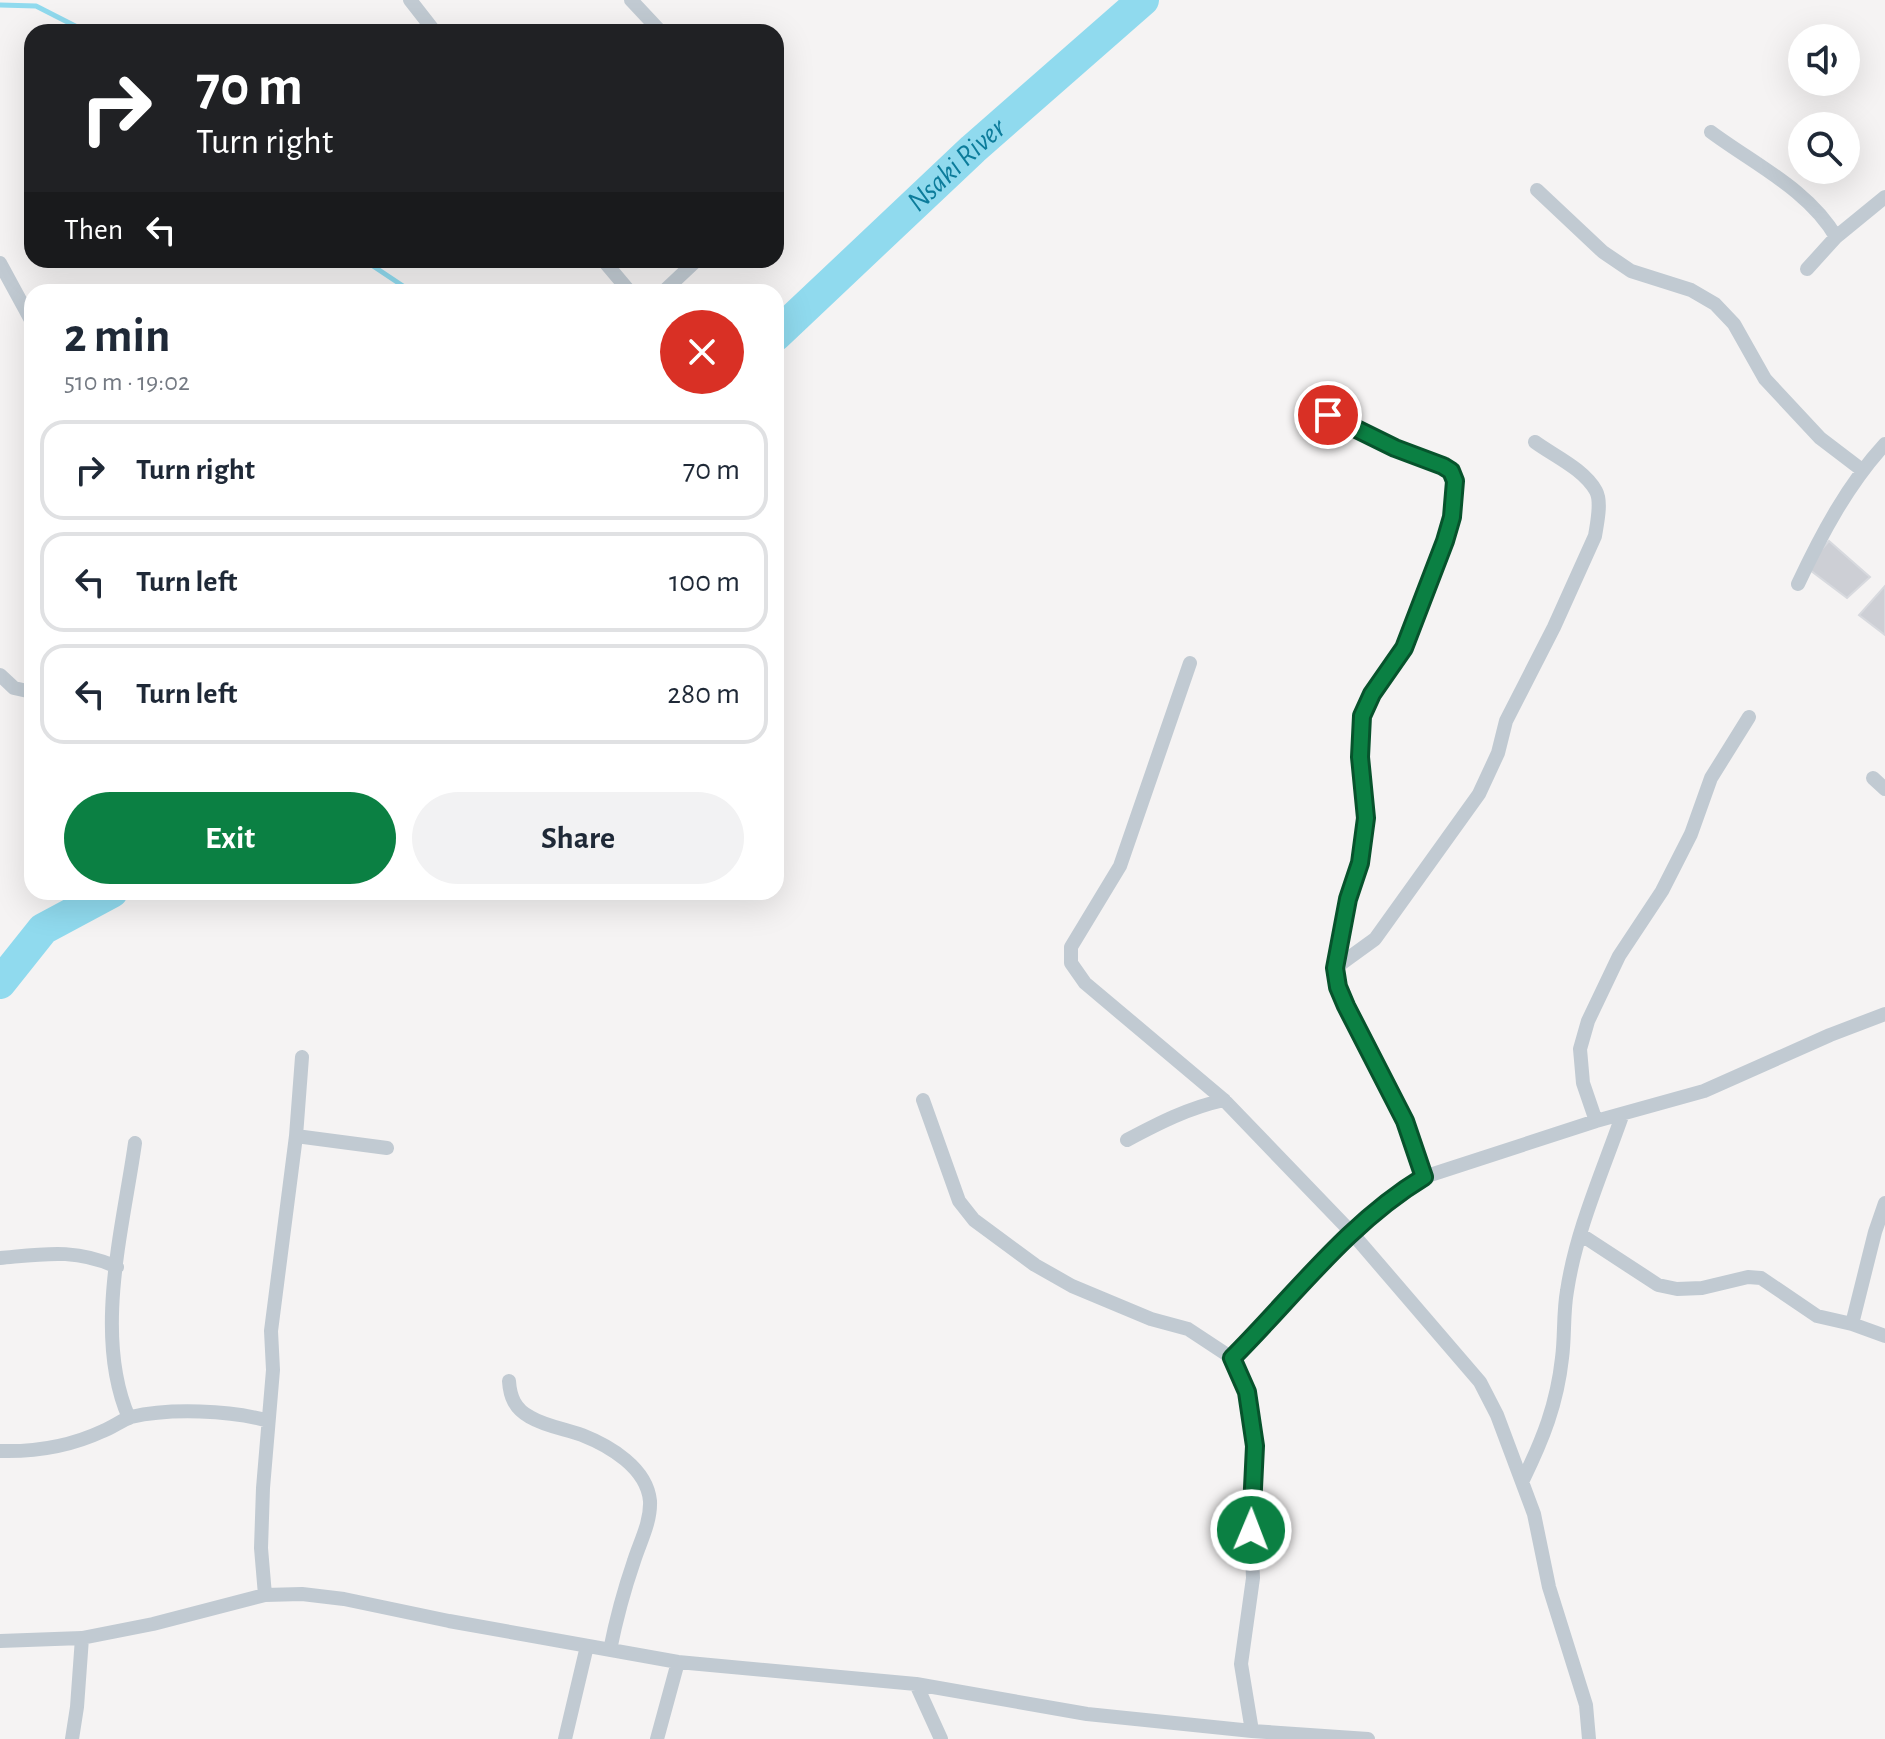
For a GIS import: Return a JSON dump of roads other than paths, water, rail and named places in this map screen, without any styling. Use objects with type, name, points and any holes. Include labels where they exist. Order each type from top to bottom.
[{"type":"street","points":[[410,0],[429,24]]},
{"type":"street","points":[[631,0],[654,24]]},
{"type":"street","points":[[1711,132],[1807,200],[1826,220],[1836,237]]},
{"type":"street","points":[[1537,190],[1603,252],[1631,271],[1691,290],[1715,304],[1734,324],[1765,379],[1820,438],[1862,470]]},
{"type":"street","points":[[1807,269],[1836,237],[1885,197]]},
{"type":"street","points":[[0,263],[24,307]]},
{"type":"street","points":[[610,268],[623,284]]},
{"type":"street","points":[[672,284],[688,268]]},
{"type":"street","points":[[1305,405],[1395,448],[1443,466],[1451,471],[1455,481],[1452,517],[1445,541],[1404,648],[1372,694],[1362,716],[1360,757],[1366,818],[1360,863],[1348,899],[1335,968],[1338,987],[1346,1006],[1405,1121],[1424,1177]]},
{"type":"street","points":[[1335,968],[1375,939],[1479,794],[1498,753],[1506,721],[1554,627],[1595,536],[1597,493],[1583,475],[1535,442]]},
{"type":"street","points":[[1798,584],[1862,470],[1885,444]]},
{"type":"street","points":[[1190,663],[1120,866],[1071,947],[1071,963],[1085,983],[1224,1100],[1352,1233],[1480,1382],[1497,1415],[1534,1514],[1549,1587],[1586,1705],[1589,1739]]},
{"type":"street","points":[[0,675],[14,688],[24,690]]},
{"type":"street","points":[[1596,1121],[1583,1083],[1580,1049],[1588,1021],[1619,956],[1662,891],[1691,834],[1717,767],[1749,717]]},
{"type":"street","points":[[1873,778],[1885,789]]},
{"type":"street","points":[[1232,1358],[1295,1288],[1352,1233],[1380,1207],[1424,1177],[1596,1121],[1704,1091],[1885,1014]]},
{"type":"street","points":[[265,1595],[261,1548],[273,1370],[271,1331],[296,1136],[302,1057]]},
{"type":"street","points":[[923,1100],[959,1201],[974,1220],[1035,1265],[1072,1286],[1151,1319],[1188,1329],[1232,1358],[1247,1392],[1255,1446],[1253,1578],[1241,1664],[1252,1731]]},
{"type":"street","points":[[1127,1140],[1172,1116],[1224,1100]]},
{"type":"street","points":[[1523,1480],[1545,1435],[1554,1403],[1562,1360],[1567,1292],[1580,1234],[1622,1116]]},
{"type":"street","points":[[296,1136],[387,1148]]},
{"type":"street","points":[[129,1418],[119,1394],[113,1362],[112,1327],[117,1267],[135,1143]]},
{"type":"street","points":[[1852,1324],[1885,1203]]},
{"type":"street","points":[[1580,1234],[1658,1285],[1677,1289],[1702,1288],[1748,1277],[1761,1278],[1817,1316],[1885,1336]]},
{"type":"street","points":[[0,1258],[65,1252],[100,1259],[117,1267]]},
{"type":"street","points":[[509,1381],[510,1396],[528,1416],[606,1447],[636,1471],[648,1490],[648,1521],[629,1575],[610,1650]]},
{"type":"street","points":[[0,1451],[57,1447],[104,1431],[129,1418],[223,1413],[268,1421]]},
{"type":"street","points":[[0,1641],[82,1638],[153,1624],[265,1595],[302,1594],[344,1599],[678,1662],[916,1684],[1087,1714],[1368,1739]]},
{"type":"street","points":[[72,1739],[82,1638]]},
{"type":"street","points":[[565,1739],[587,1646]]},
{"type":"street","points":[[657,1739],[678,1662]]},
{"type":"street","points":[[916,1684],[941,1739]]},
{"type":"waterway","name":"Nsaki River","points":[[784,327],[973,149],[1143,0]]},
{"type":"waterway","points":[[0,5],[36,6],[71,24]]},
{"type":"waterway","points":[[376,268],[400,284]]},
{"type":"waterway","name":"Nsaki River","points":[[0,983],[43,929],[97,900]]}]
